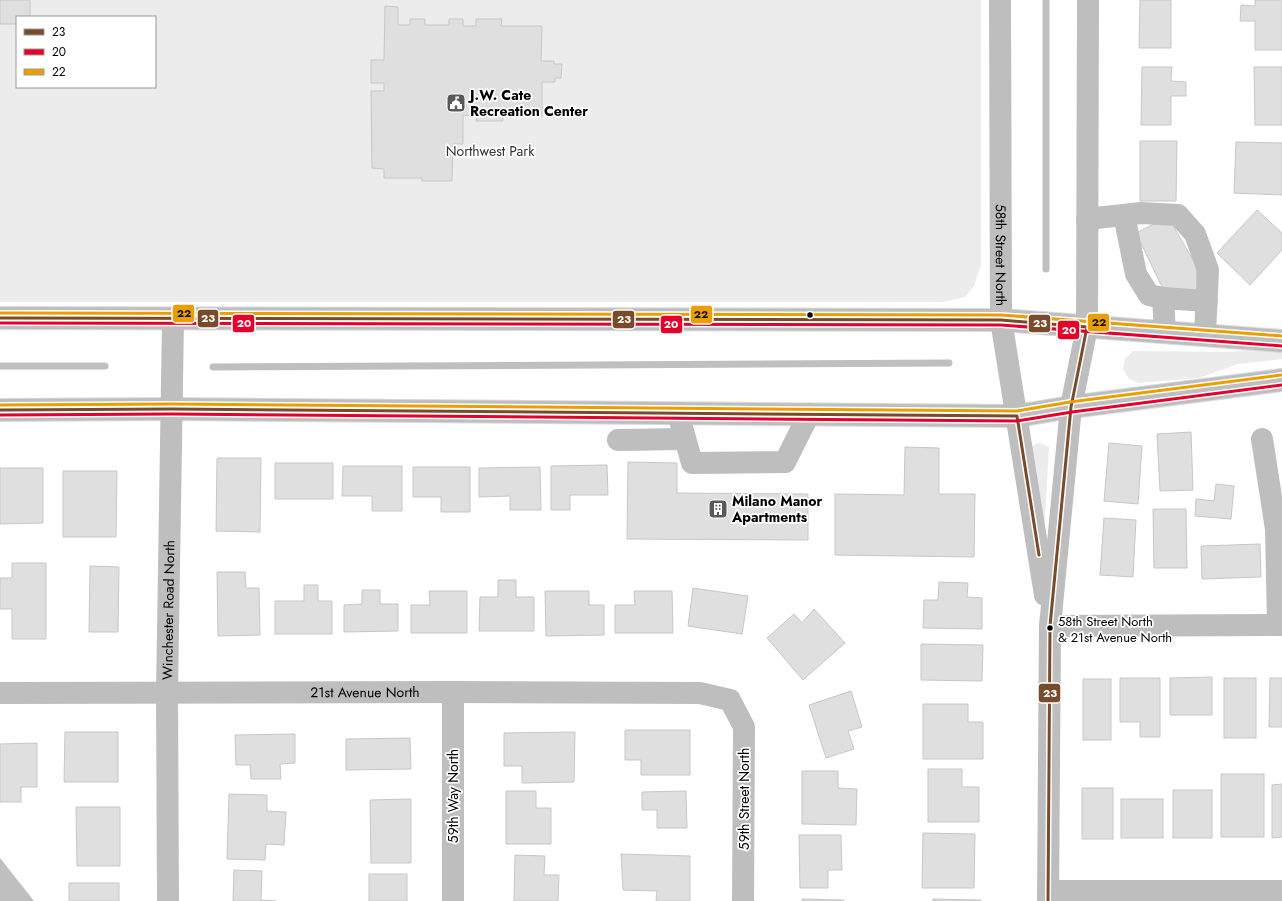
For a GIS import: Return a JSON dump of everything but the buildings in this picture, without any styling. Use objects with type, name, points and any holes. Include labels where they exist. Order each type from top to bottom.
[{"type":"street","name":"58th Street North","points":[[1000,0],[1001,320],[1050,626]]},
{"type":"street","name":"58th Street North","points":[[1048,896],[1050,626],[1071,407],[1087,327],[1088,0]]},
{"type":"street","points":[[1088,219],[1141,213],[1178,215],[1195,234],[1208,270],[1205,334]]},
{"type":"street","points":[[1124,215],[1136,274],[1149,295],[1163,298],[1207,301]]},
{"type":"street","points":[[1163,298],[1165,332]]},
{"type":"street","points":[[0,318],[172,320],[532,318],[1001,320],[1205,334],[1282,341]]},
{"type":"street","name":"Winchester Road North","points":[[168,901],[167,692],[172,320]]},
{"type":"street","points":[[0,410],[172,409],[1017,416],[1071,407],[1282,380]]},
{"type":"street","points":[[678,413],[692,463],[785,462],[809,414]]},
{"type":"street","points":[[618,440],[685,439]]},
{"type":"street","points":[[1050,626],[1280,625],[1276,529],[1262,439]]},
{"type":"street","name":"59th Way North","points":[[453,692],[453,901]]},
{"type":"street","name":"21st Avenue North","points":[[0,693],[700,693],[730,700]]},
{"type":"street","name":"59th Street North","points":[[730,700],[744,727],[743,901]]},
{"type":"street","points":[[1048,896],[1282,891]]},
{"type":"green space","name":"Northwest Park","points":[[0,0],[981,0],[981,265],[974,286],[965,297],[942,302],[0,302]]},
{"type":"green space","points":[[1282,346],[1282,359],[1238,364],[1199,378],[1139,383],[1129,379],[1123,369],[1125,359],[1133,351],[1230,352]]},
{"type":"green space","points":[[1040,443],[1049,447],[1044,537],[1031,446]]},
{"type":"shaded area","points":[[0,858],[34,901],[0,901]]},
{"type":"waterway","points":[[1046,0],[1046,269]]},
{"type":"waterway","points":[[213,367],[949,363]]},
{"type":"waterway","points":[[0,366],[105,366]]},
{"type":"transit line","name":"22","points":[[0,313],[1001,315],[1282,336]]},
{"type":"transit line","name":"23","points":[[0,318],[1001,320],[1087,327],[1071,407],[1050,626],[1048,901]]},
{"type":"transit line","name":"20","points":[[0,323],[1001,325],[1282,346]]},
{"type":"transit line","name":"22","points":[[0,405],[173,404],[1017,411],[1070,402],[1281,375]]},
{"type":"transit line","name":"20","points":[[0,415],[173,414],[1017,421],[1072,412],[1282,385]]},
{"type":"transit line","name":"23","points":[[0,410],[173,409],[1017,416],[1039,555]]},
{"type":"place","name":"J.W. Cate Recreation Center","points":[[456,103]]},
{"type":"place","name":"Milano Manor Apartments","points":[[718,509]]},
{"type":"place","name":"58th Street North & 21st Avenue North","points":[[1050,628]]}]
